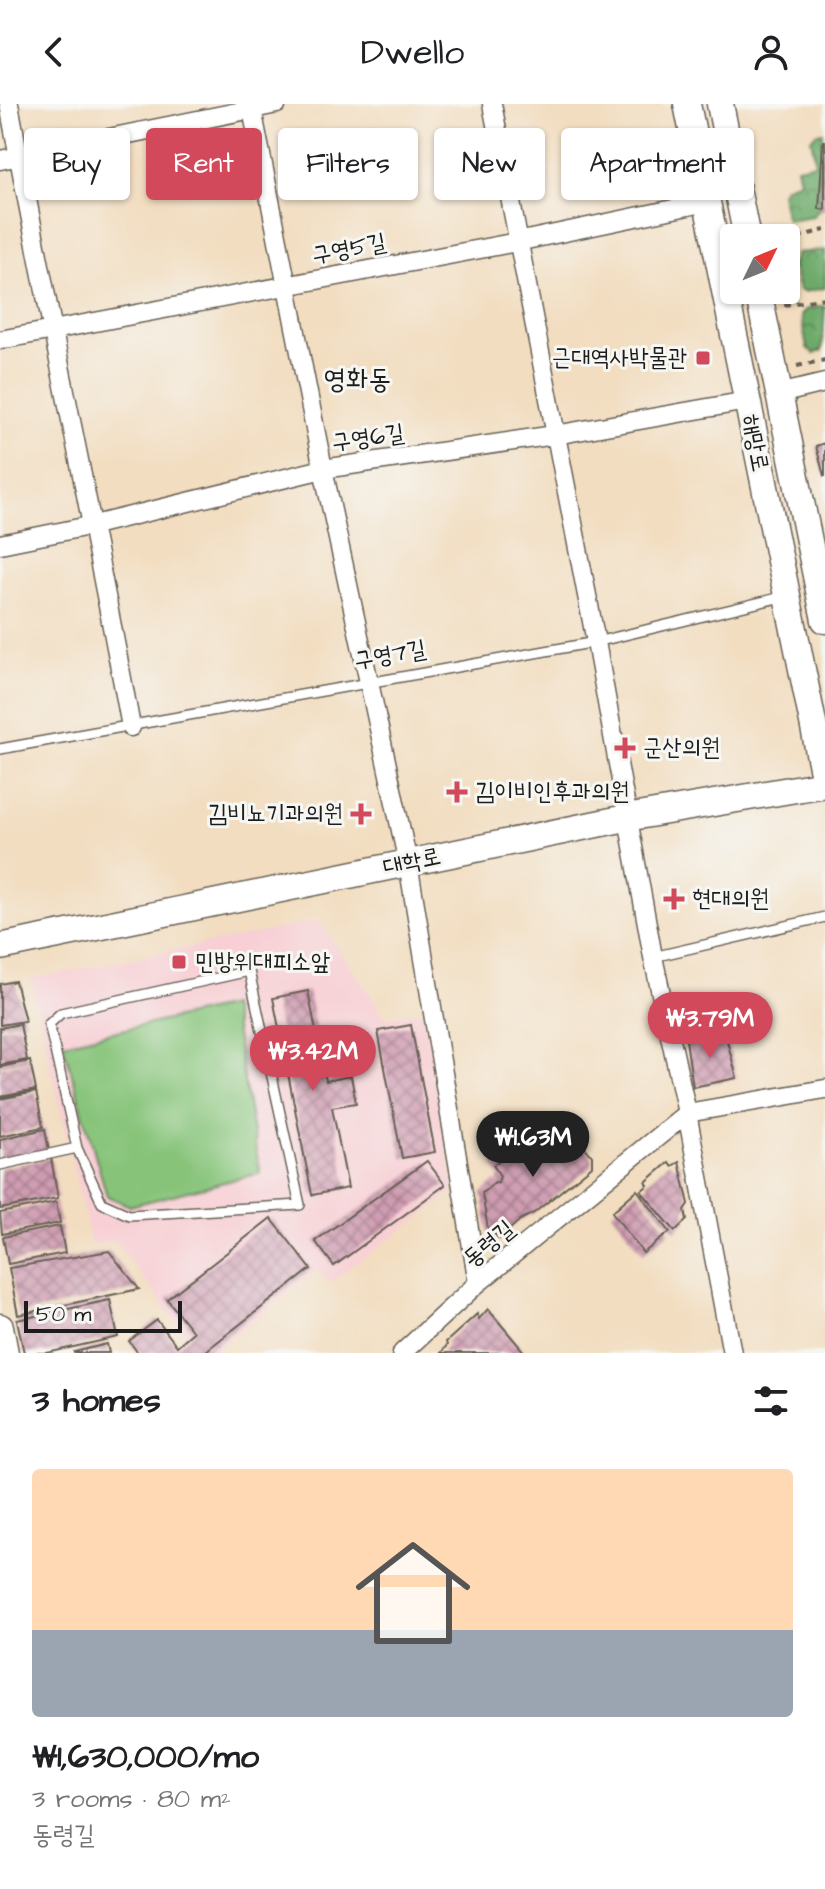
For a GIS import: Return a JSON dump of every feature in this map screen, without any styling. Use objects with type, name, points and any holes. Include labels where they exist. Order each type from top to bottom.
[{"type":"main road","name":"해망로","points":[[687,104],[825,783]]},
{"type":"main road","points":[[720,104],[744,224]]},
{"type":"main road","name":"해망로","points":[[761,304],[822,592],[825,620]]},
{"type":"main road","name":"대학로","points":[[0,947],[626,818],[825,783]]},
{"type":"main road","points":[[0,1327],[5,1353]]},
{"type":"street","points":[[9,104],[9,158],[94,525],[131,727]]},
{"type":"street","points":[[9,158],[251,106],[277,104]]},
{"type":"street","points":[[492,104],[596,642],[626,818],[687,1113],[732,1353]]},
{"type":"street","points":[[251,106],[323,469],[408,863],[478,1283]]},
{"type":"street","name":"구영5길","points":[[0,340],[517,242],[707,202]]},
{"type":"street","points":[[779,394],[825,383]]},
{"type":"street","name":"구영6길","points":[[0,544],[94,525],[323,469],[555,435],[747,401]]},
{"type":"street","name":"동령길","points":[[402,1353],[478,1283],[687,1113],[825,1089]]},
{"type":"lane","name":"구영7길","points":[[0,749],[596,642],[786,596]]},
{"type":"lane","points":[[653,957],[825,917]]},
{"type":"lane","points":[[249,971],[300,1205],[129,1215],[102,1203],[77,1148],[49,1024],[61,1013],[249,971]]},
{"type":"lane","points":[[0,1165],[77,1148]]},
{"type":"path","points":[[800,236],[825,230]]},
{"type":"path","points":[[784,305],[825,298]]},
{"type":"path","points":[[795,367],[825,360]]},
{"type":"shaded area","points":[[319,921],[386,1018],[424,1011],[454,1192],[329,1283],[318,1269],[211,1353],[200,1353],[114,1240],[91,1245],[31,979]]},
{"type":"green space","points":[[823,132],[819,209],[813,216],[788,220],[781,192],[785,186],[800,181],[797,167],[816,163],[811,139]]},
{"type":"green space","points":[[825,250],[825,288],[800,290],[800,253]]},
{"type":"green space","points":[[825,307],[822,350],[814,354],[807,348],[801,316],[805,310]]},
{"type":"green space","points":[[231,1006],[260,1173],[130,1206],[107,1196],[63,1043]]},
{"type":"building","points":[[825,141],[825,210],[819,209]]},
{"type":"building","points":[[825,443],[825,476],[824,476],[816,446]]},
{"type":"building","points":[[15,981],[25,1021],[0,1025],[0,984]]},
{"type":"building","points":[[308,991],[326,1081],[351,1076],[356,1103],[332,1107],[348,1188],[312,1195],[273,998]]},
{"type":"building","points":[[20,1024],[27,1060],[0,1065],[0,1028]]},
{"type":"building","points":[[411,1025],[435,1152],[402,1158],[378,1031]]},
{"type":"building","points":[[725,1033],[737,1078],[693,1087],[686,1040]]},
{"type":"building","points":[[30,1061],[36,1090],[0,1097],[0,1067]]},
{"type":"building","points":[[36,1092],[43,1127],[0,1136],[0,1099]]},
{"type":"building","points":[[568,1126],[592,1156],[592,1166],[499,1239],[494,1233],[489,1236],[482,1193],[495,1182],[498,1183],[500,1176],[493,1165],[519,1146],[524,1152],[543,1137],[558,1135]]},
{"type":"building","points":[[45,1129],[49,1151],[0,1162],[0,1139]]},
{"type":"building","points":[[51,1158],[58,1198],[0,1209],[0,1168]]},
{"type":"building","points":[[427,1161],[445,1185],[334,1266],[315,1241]]},
{"type":"building","points":[[669,1162],[672,1166],[679,1162],[689,1204],[685,1210],[687,1220],[675,1231],[641,1191],[648,1185],[646,1182]]},
{"type":"building","points":[[637,1190],[670,1232],[643,1253],[612,1212]]},
{"type":"building","points":[[56,1202],[60,1223],[2,1234],[0,1213]]},
{"type":"building","points":[[271,1218],[311,1269],[207,1350],[209,1353],[138,1353],[129,1341],[157,1320],[177,1346],[193,1332],[167,1299]]},
{"type":"building","points":[[60,1226],[65,1253],[8,1264],[3,1237]]},
{"type":"building","points":[[109,1251],[139,1289],[18,1315],[9,1268]]},
{"type":"building","points":[[110,1300],[118,1337],[47,1353],[24,1353],[17,1320]]},
{"type":"building","points":[[488,1309],[525,1353],[441,1353],[446,1342],[477,1314],[479,1319]]},
{"type":"building","points":[[107,1344],[109,1353],[74,1353],[74,1352]]},
{"type":"place","name":"근대역사박물관","points":[[703,358]]},
{"type":"place","name":"군산의원","points":[[625,748]]},
{"type":"place","name":"김이비인후과의원","points":[[457,792]]},
{"type":"place","name":"김비뇨기과의원","points":[[361,814]]},
{"type":"place","name":"현대의원","points":[[674,899]]},
{"type":"place","name":"민방위대피소앞","points":[[179,962]]},
{"type":"district","name":"영화동","points":[[357,379]]}]
